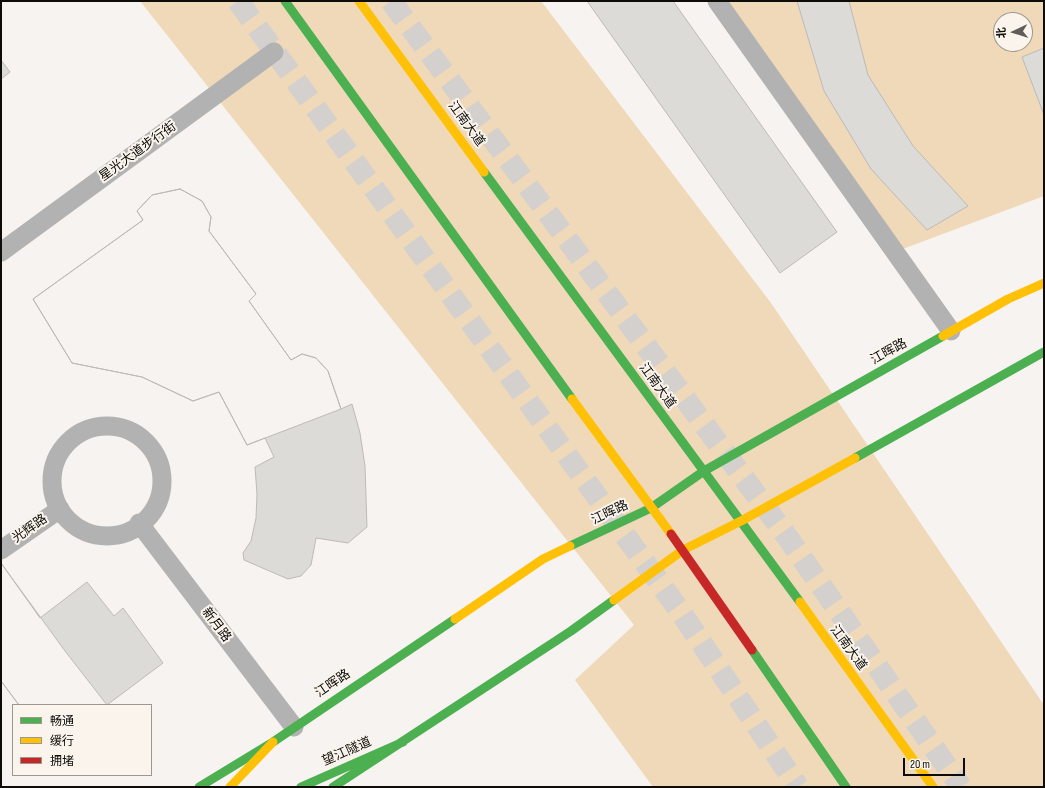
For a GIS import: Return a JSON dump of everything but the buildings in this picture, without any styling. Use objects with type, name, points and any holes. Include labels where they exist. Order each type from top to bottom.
[{"type":"main road","points":[[285,1],[651,508],[683,550],[846,787]]},
{"type":"main road","name":"江南大道","points":[[359,1],[741,521],[933,787]]},
{"type":"main road","name":"江晖路","points":[[199,787],[274,742],[543,559],[651,508],[704,471],[1008,299],[1044,283]]},
{"type":"main road","points":[[345,784],[403,742],[571,631],[683,550],[741,521],[1044,352]]},
{"type":"main road","points":[[230,787],[274,742]]},
{"type":"main road","name":"望江隧道","points":[[302,787],[403,742]]},
{"type":"street","points":[[717,1],[951,331]]},
{"type":"street","name":"星光大道步行街","points":[[1,252],[274,52]]},
{"type":"street","points":[[105,426],[123,428],[140,437],[152,449],[160,464],[162,481],[160,498],[152,513],[124,534],[106,537],[87,533],[71,523],[60,508],[53,491],[53,472],[59,455],[71,440],[86,430],[105,426]]},
{"type":"street","name":"光辉路","points":[[1,550],[60,508]]},
{"type":"street","name":"新月路","points":[[139,523],[294,727]]},
{"type":"shaded area","points":[[140,1],[541,1],[771,303],[1044,705],[1044,787],[653,787],[575,680],[634,625]]},
{"type":"shaded area","points":[[725,1],[1044,1],[1044,196],[900,250]]},
{"type":"tunnel","points":[[238,1],[682,614],[798,787]]},
{"type":"tunnel","points":[[391,1],[788,538],[961,787]]},
{"type":"traffic: fast","points":[[285,1],[572,399]]},
{"type":"traffic: fast","points":[[484,172],[800,602]]},
{"type":"traffic: fast","points":[[570,546],[651,508],[704,471],[943,336]]},
{"type":"traffic: fast","points":[[855,458],[1044,352]]},
{"type":"traffic: fast","points":[[333,787],[571,631],[614,600]]},
{"type":"traffic: fast","points":[[199,787],[273,742],[455,619]]},
{"type":"traffic: fast","points":[[752,650],[846,787]]},
{"type":"traffic: fast","points":[[301,787],[403,742]]},
{"type":"traffic: slow","points":[[359,1],[484,172]]},
{"type":"traffic: slow","points":[[943,336],[1008,299],[1044,283]]},
{"type":"traffic: slow","points":[[572,399],[671,534]]},
{"type":"traffic: slow","points":[[614,600],[683,550],[741,521],[855,458]]},
{"type":"traffic: slow","points":[[455,619],[543,559],[570,546]]},
{"type":"traffic: slow","points":[[800,602],[933,787]]},
{"type":"traffic: slow","points":[[230,787],[273,742]]},
{"type":"traffic: jam","points":[[671,534],[752,650]]}]
